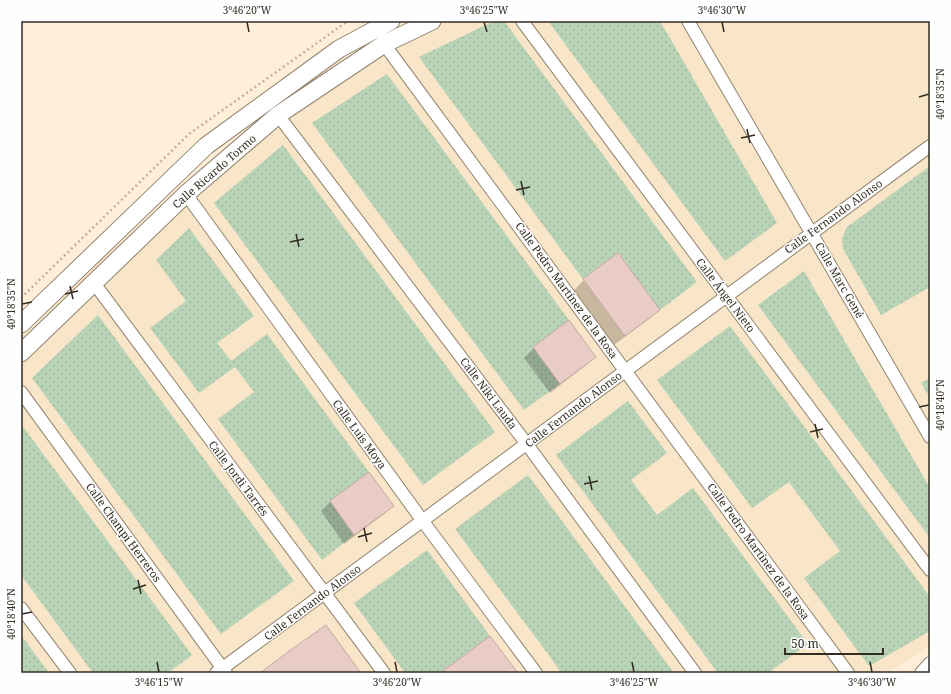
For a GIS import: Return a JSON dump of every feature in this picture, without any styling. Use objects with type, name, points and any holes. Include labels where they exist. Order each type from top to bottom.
[{"type":"street","name":"Calle Ricardo Tormo","points":[[21,324],[206,146],[339,49],[391,21]]},
{"type":"street","name":"Calle Ricardo Tormo","points":[[21,353],[186,194],[278,115],[384,44],[432,21]]},
{"type":"street","name":"Calle Ángel Nieto","points":[[522,21],[930,570]]},
{"type":"street","name":"Calle Marc Gené","points":[[688,21],[930,437]]},
{"type":"street","name":"Calle Pedro Martínez de la Rosa","points":[[384,44],[626,370],[848,673]]},
{"type":"street","name":"Calle Niki Lauda","points":[[278,115],[526,443],[695,673]]},
{"type":"street","name":"Calle Fernando Alonso","points":[[222,671],[422,520],[930,146]]},
{"type":"street","name":"Calle Luis Moya","points":[[186,194],[422,520],[536,673]]},
{"type":"street","name":"Calle Jordi Tarrés","points":[[94,283],[384,673]]},
{"type":"street","name":"Calle Champi Herreros","points":[[21,392],[222,671]]},
{"type":"street","points":[[21,608],[70,673]]},
{"type":"street","points":[[922,673],[930,663]]},
{"type":"street","points":[[922,673],[930,670]]},
{"type":"shaded area","points":[[412,21],[930,21],[930,646],[887,673],[21,673],[21,336],[85,274],[260,117],[379,38]]},
{"type":"green space","points":[[494,21],[504,21],[697,282],[660,310],[618,253],[583,279],[419,57]]},
{"type":"green space","points":[[548,21],[660,21],[777,223],[725,261]]},
{"type":"green space","points":[[387,74],[569,320],[533,347],[560,384],[524,410],[312,123]]},
{"type":"green space","points":[[283,145],[495,432],[423,485],[214,203]]},
{"type":"green space","points":[[930,166],[930,287],[881,315],[843,249],[842,238],[847,227]]},
{"type":"green space","points":[[189,228],[254,316],[217,343],[231,361],[267,334],[369,472],[330,501],[354,535],[322,560],[218,419],[254,392],[235,367],[199,393],[150,328],[186,301],[156,260]]},
{"type":"green space","points":[[804,271],[930,488],[930,538],[758,305]]},
{"type":"green space","points":[[98,315],[294,581],[221,634],[32,378]]},
{"type":"green space","points":[[730,326],[930,597],[930,631],[869,666],[804,578],[840,551],[789,482],[752,508],[657,380]]},
{"type":"green space","points":[[930,378],[930,398],[921,383]]},
{"type":"green space","points":[[628,401],[667,453],[631,480],[657,515],[693,488],[808,644],[772,670],[774,673],[718,673],[556,455]]},
{"type":"green space","points":[[21,424],[192,655],[168,673],[93,673],[21,575]]},
{"type":"green space","points":[[528,475],[674,673],[561,673],[455,529]]},
{"type":"green space","points":[[427,550],[490,636],[440,673],[405,673],[354,603]]},
{"type":"green space","points":[[21,635],[49,673],[21,673]]},
{"type":"building","points":[[618,253],[660,310],[625,336],[583,279]]},
{"type":"building","points":[[569,320],[596,357],[560,384],[533,347]]},
{"type":"building","points":[[369,472],[394,506],[354,535],[330,501]]},
{"type":"building","points":[[326,625],[361,673],[260,673],[289,651]]},
{"type":"building","points":[[490,636],[518,673],[440,673],[454,663]]}]
